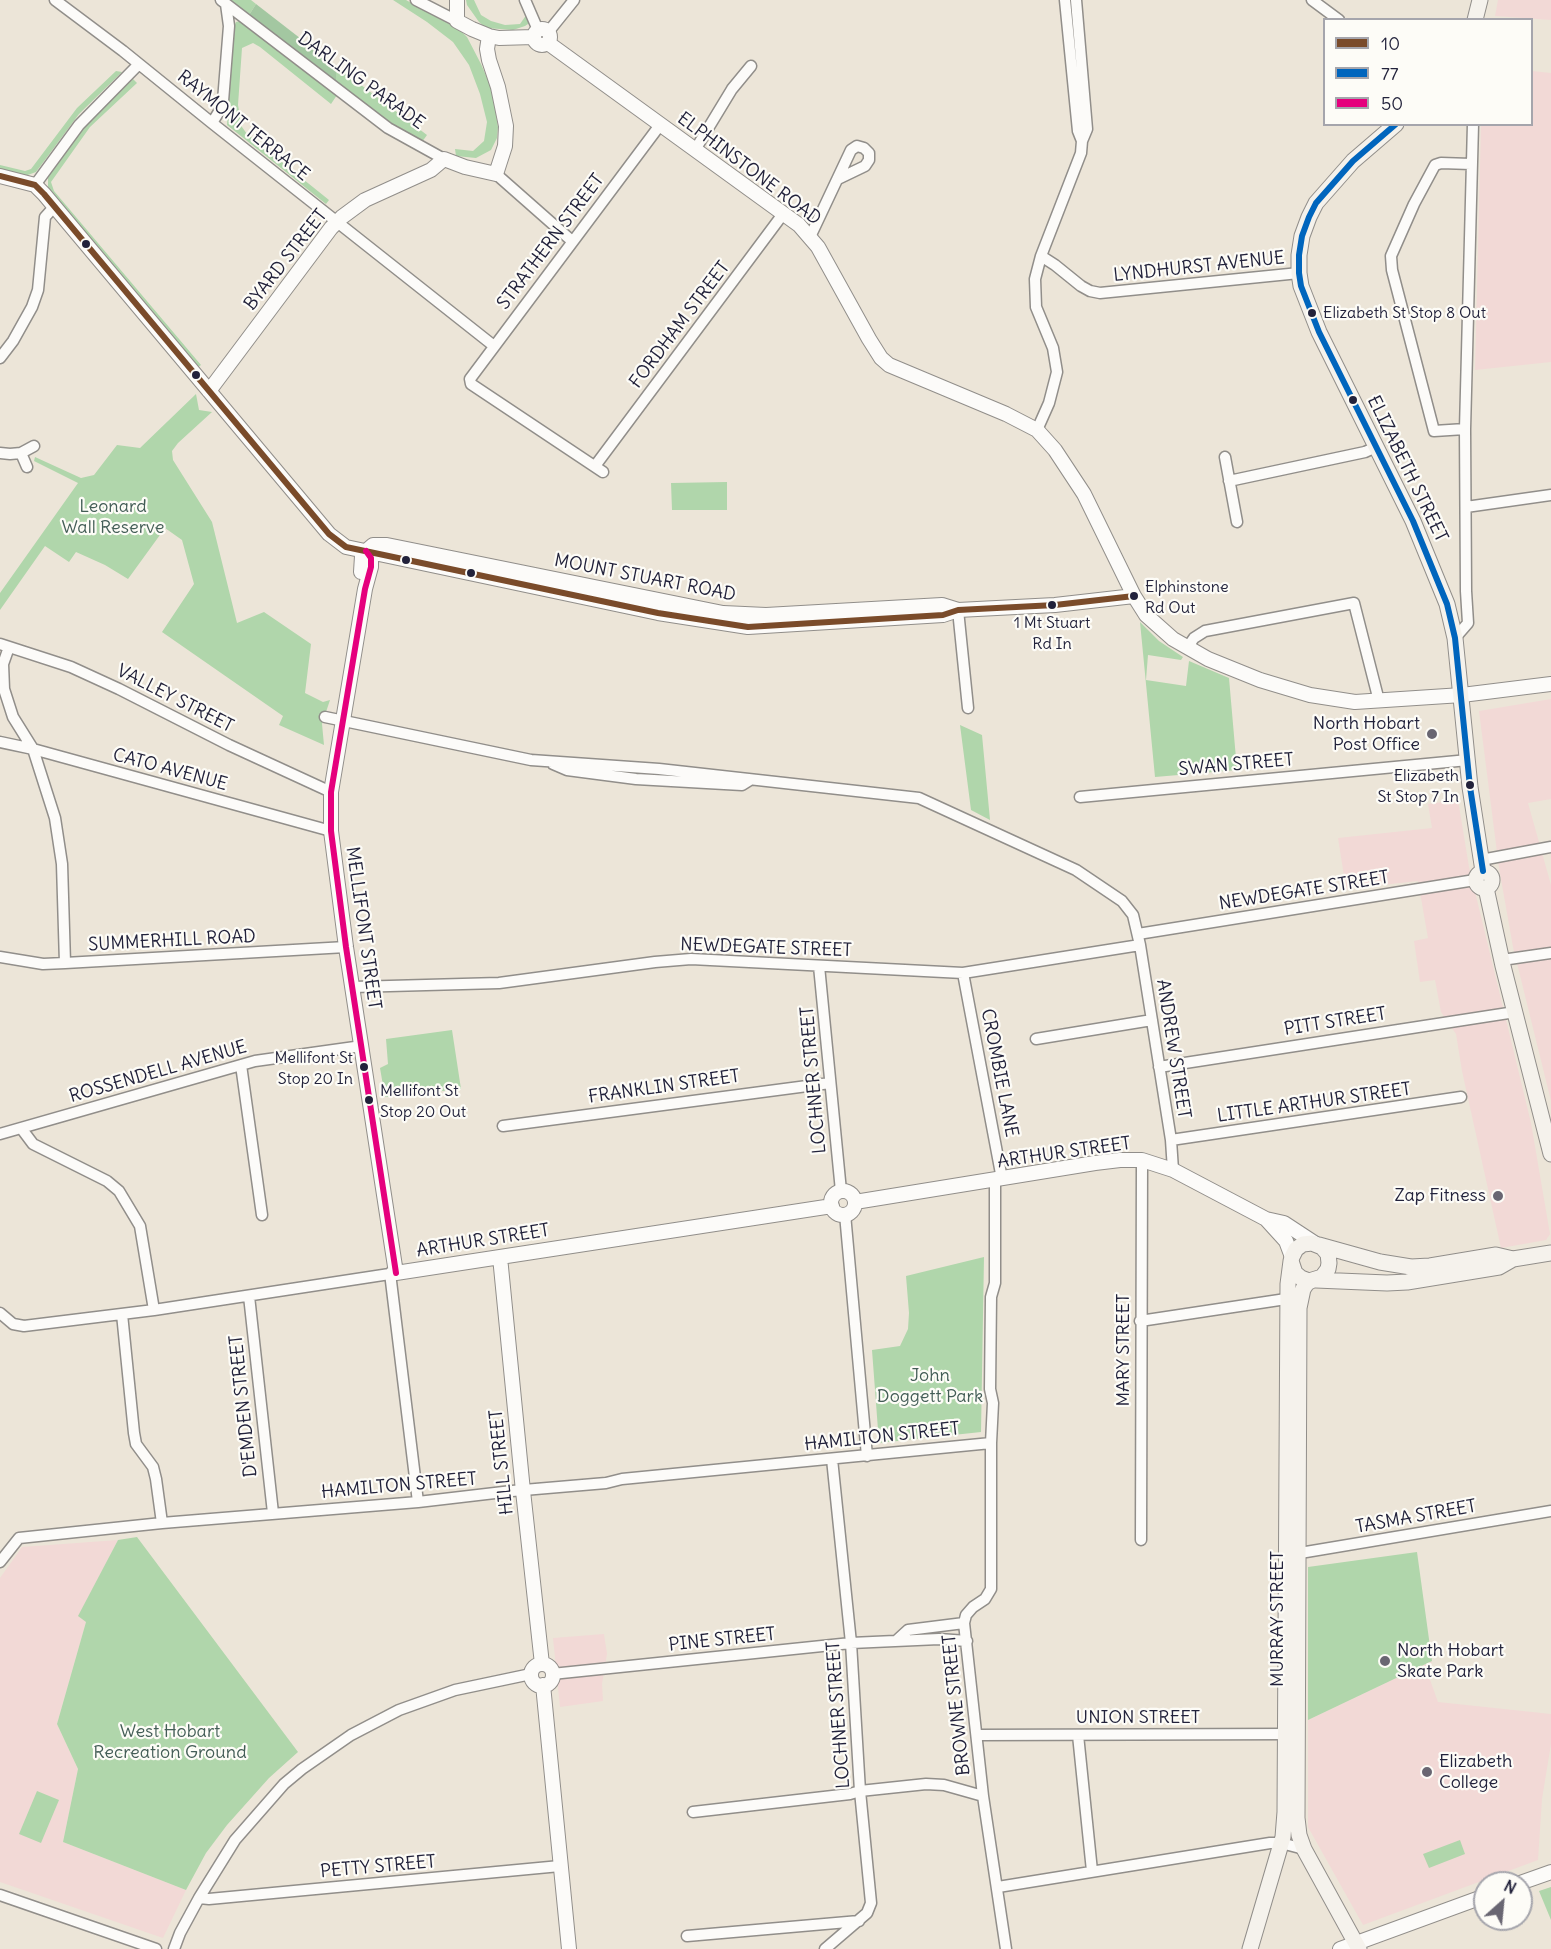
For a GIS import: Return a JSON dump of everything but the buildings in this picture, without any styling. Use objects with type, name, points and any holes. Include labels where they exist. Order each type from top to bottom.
[{"type":"main road","points":[[1476,18],[1480,0]]},
{"type":"main road","name":"ELIZABETH STREET","points":[[1394,126],[1353,161],[1316,203],[1302,236],[1299,273],[1301,286],[1314,321],[1413,521],[1447,604],[1455,638],[1481,875],[1551,1154]]},
{"type":"main road","points":[[1513,1259],[1496,1255],[1411,1267],[1380,1262],[1318,1244],[1303,1244],[1296,1249],[1291,1259],[1293,1269],[1305,1280],[1376,1283],[1407,1282],[1499,1267],[1513,1259],[1551,1252]]},
{"type":"main road","points":[[1315,1280],[1324,1275],[1329,1263],[1326,1251],[1318,1244]]},
{"type":"main road","name":"MURRAY STREET","points":[[1291,1259],[1286,1299],[1292,1555],[1292,1734],[1297,1818],[1304,1849],[1358,1946]]},
{"type":"main road","name":"MURRAY STREET","points":[[1292,1555],[1299,1303],[1303,1288],[1307,1283],[1315,1280]]},
{"type":"main road","name":"MURRAY STREET","points":[[1250,1949],[1281,1843],[1286,1812],[1292,1734]]},
{"type":"street","name":"RAYMONT TERRACE","points":[[55,0],[494,346]]},
{"type":"street","points":[[416,0],[489,36],[499,38],[542,35],[574,0]]},
{"type":"street","points":[[457,0],[457,21]]},
{"type":"street","points":[[525,0],[542,35]]},
{"type":"street","points":[[1065,0],[1078,131],[1082,141]]},
{"type":"street","points":[[1037,430],[1049,403],[1057,372],[1055,356],[1035,298],[1035,279],[1041,256],[1087,129],[1076,0]]},
{"type":"street","points":[[1312,0],[1336,18]]},
{"type":"street","points":[[212,123],[223,101],[229,26],[224,2]]},
{"type":"street","name":"DARLING PARADE","points":[[224,2],[388,128],[444,159],[465,167],[496,174],[572,241]]},
{"type":"street","name":"ELPHINSTONE ROAD","points":[[542,35],[783,214],[810,237],[881,358],[889,365],[1006,414],[1037,430],[1055,450],[1084,494],[1134,596],[1146,615],[1161,630],[1187,648],[1237,670],[1287,688],[1355,702],[1462,695],[1551,684]]},
{"type":"street","points":[[489,36],[487,48],[489,60],[498,87],[506,126],[506,140],[496,174]]},
{"type":"street","points":[[35,186],[79,125],[139,64]]},
{"type":"street","points":[[695,150],[732,89],[751,66]]},
{"type":"street","name":"STRATHERN STREET","points":[[470,379],[660,124]]},
{"type":"street","points":[[1455,638],[1468,623],[1466,429],[1473,126]]},
{"type":"street","name":"BYARD STREET","points":[[208,391],[337,221],[365,200],[431,170],[444,159]]},
{"type":"street","points":[[1466,429],[1434,430],[1392,270],[1391,256],[1414,204],[1435,165],[1441,163],[1471,164]]},
{"type":"street","points":[[0,176],[35,186],[338,542]]},
{"type":"street","points":[[810,237],[838,179]]},
{"type":"street","points":[[0,358],[13,341],[32,307],[38,290],[45,217],[54,207]]},
{"type":"street","name":"FORDHAM STREET","points":[[470,379],[471,384],[600,465],[783,214]]},
{"type":"street","name":"LYNDHURST AVENUE","points":[[1041,256],[1081,286],[1100,293],[1299,273]]},
{"type":"street","points":[[0,453],[21,453],[34,446]]},
{"type":"street","points":[[1229,481],[1365,452],[1376,447]]},
{"type":"street","points":[[21,453],[27,467]]},
{"type":"street","points":[[1225,457],[1237,522]]},
{"type":"street","points":[[1466,507],[1551,495]]},
{"type":"street","name":"MOUNT STUART ROAD","points":[[338,542],[352,549],[366,551],[373,545],[399,546],[723,613],[766,615],[942,604],[958,610],[1055,605],[1134,596]]},
{"type":"street","name":"MELLIFONT STREET","points":[[338,542],[361,572]]},
{"type":"street","name":"MELLIFONT STREET","points":[[365,590],[361,572],[362,556],[366,551],[371,567],[365,590],[332,792],[331,831],[393,1273]]},
{"type":"street","points":[[1187,648],[1194,638],[1205,631],[1354,603],[1379,701]]},
{"type":"street","points":[[958,610],[968,708]]},
{"type":"street","points":[[4,645],[4,689],[13,717],[33,749],[55,818],[64,897],[65,963]]},
{"type":"street","name":"VALLEY STREET","points":[[4,645],[71,667],[228,745],[332,792]]},
{"type":"street","name":"ANDREW STREET","points":[[325,717],[547,762],[659,769],[919,798],[1076,870],[1122,901],[1133,915],[1160,1067],[1173,1170]]},
{"type":"street","name":"CATO AVENUE","points":[[0,742],[33,749],[331,831]]},
{"type":"street","name":"SWAN STREET","points":[[1080,797],[1468,760]]},
{"type":"street","name":"NEWDEGATE STREET","points":[[353,987],[499,983],[691,959],[963,973],[1481,875],[1551,847]]},
{"type":"street","name":"SUMMERHILL ROAD","points":[[0,957],[43,964],[346,947]]},
{"type":"street","points":[[1502,960],[1551,952]]},
{"type":"street","name":"LOCHNER STREET","points":[[819,966],[840,1191]]},
{"type":"street","name":"CROMBIE LANE","points":[[963,973],[999,1179]]},
{"type":"street","name":"PITT STREET","points":[[1160,1067],[1515,1012]]},
{"type":"street","points":[[1036,1039],[1152,1020]]},
{"type":"street","name":"ROSSENDELL AVENUE","points":[[0,1134],[255,1061],[362,1046]]},
{"type":"street","points":[[241,1065],[262,1215]]},
{"type":"street","name":"FRANKLIN STREET","points":[[503,1126],[830,1083]]},
{"type":"street","name":"LITTLE ARTHUR STREET","points":[[1171,1140],[1461,1097]]},
{"type":"street","points":[[21,1128],[33,1144],[106,1181],[119,1191],[140,1226],[154,1310]]},
{"type":"street","name":"ARTHUR STREET","points":[[855,1202],[1095,1163],[1142,1160],[1173,1170],[1266,1219],[1284,1224],[1318,1244]]},
{"type":"street","name":"MARY STREET","points":[[1141,1540],[1142,1160]]},
{"type":"street","name":"BROWNE STREET","points":[[999,1179],[995,1283],[991,1297],[990,1389],[993,1403],[991,1589],[986,1599],[973,1607],[966,1615],[964,1623],[983,1796],[1006,1949]]},
{"type":"street","points":[[840,1191],[850,1193],[855,1202],[854,1208],[846,1214],[836,1211],[832,1206],[834,1195],[840,1191]]},
{"type":"street","name":"ARTHUR STREET","points":[[0,1313],[12,1324],[24,1326],[154,1310],[832,1206]]},
{"type":"street","points":[[846,1214],[867,1456]]},
{"type":"street","name":"ARTHUR STREET","points":[[1266,1219],[1286,1241],[1291,1259]]},
{"type":"street","name":"HILL STREET","points":[[500,1257],[522,1491],[547,1669]]},
{"type":"street","points":[[393,1273],[418,1502]]},
{"type":"street","name":"D'EMDEN STREET","points":[[249,1296],[273,1513]]},
{"type":"street","points":[[1140,1321],[1286,1299]]},
{"type":"street","points":[[122,1314],[136,1444],[153,1467],[162,1523]]},
{"type":"street","name":"HAMILTON STREET","points":[[0,1562],[19,1538],[162,1523],[418,1502],[606,1483],[622,1479],[991,1443]]},
{"type":"street","name":"LOCHNER STREET","points":[[825,1949],[867,1913],[871,1903],[860,1791],[851,1643],[832,1459]]},
{"type":"street","name":"TASMA STREET","points":[[1292,1555],[1551,1511]]},
{"type":"street","name":"PINE STREET","points":[[896,1641],[908,1630],[964,1623]]},
{"type":"street","name":"PINE STREET","points":[[547,1669],[851,1643],[939,1639],[967,1641]]},
{"type":"street","points":[[533,1668],[547,1669],[549,1683],[543,1685],[534,1682],[531,1674],[533,1668]]},
{"type":"street","points":[[174,1949],[199,1898],[228,1851],[254,1817],[284,1784],[329,1749],[383,1718],[432,1697],[531,1674]]},
{"type":"street","points":[[543,1685],[569,1949]]},
{"type":"street","name":"UNION STREET","points":[[978,1735],[1292,1734]]},
{"type":"street","points":[[1078,1735],[1092,1871]]},
{"type":"street","points":[[693,1812],[927,1784],[944,1785],[983,1796]]},
{"type":"street","points":[[998,1887],[1270,1843],[1281,1843],[1304,1849]]},
{"type":"street","name":"PETTY STREET","points":[[199,1898],[560,1866]]},
{"type":"street","points":[[1533,1878],[1551,1872]]},
{"type":"street","points":[[0,1895],[156,1949]]},
{"type":"street","points":[[1340,1949],[1358,1946],[1473,1901]]},
{"type":"street","points":[[687,1936],[859,1921]]},
{"type":"shaded area","points":[[1498,0],[1551,0],[1551,20],[1495,16]]},
{"type":"shaded area","points":[[1533,71],[1551,73],[1551,362],[1475,370],[1481,126],[1533,126]]},
{"type":"shaded area","points":[[1551,699],[1551,799],[1528,803],[1551,885],[1551,1101],[1513,947],[1499,868],[1479,711]]},
{"type":"shaded area","points":[[1458,800],[1469,867],[1531,1123],[1550,1234],[1546,1240],[1501,1248],[1456,1034],[1441,1012],[1435,980],[1420,982],[1414,941],[1428,938],[1418,881],[1346,889],[1338,838],[1432,828],[1428,804]]},
{"type":"shaded area","points":[[118,1540],[79,1616],[86,1622],[57,1724],[78,1769],[63,1842],[186,1890],[163,1938],[0,1882],[0,1578],[22,1547]]},
{"type":"shaded area","points":[[604,1634],[607,1654],[602,1684],[603,1701],[560,1707],[553,1638]]},
{"type":"shaded area","name":"Elizabeth College","points":[[1432,1661],[1429,1677],[1438,1702],[1551,1714],[1551,1744],[1542,1799],[1538,1860],[1508,1871],[1473,1871],[1473,1884],[1363,1925],[1308,1827],[1308,1720]]},
{"type":"green space","points":[[229,0],[251,0],[256,4],[249,15]]},
{"type":"green space","points":[[393,0],[406,0],[460,30],[467,37],[491,87],[494,101],[498,127],[497,138],[491,150],[476,158],[456,156],[455,149],[473,151],[484,141],[487,122],[469,65],[453,42]]},
{"type":"green space","points":[[466,0],[474,0],[481,15],[491,21],[505,25],[520,24],[527,14],[531,22],[513,30],[486,28],[479,22]]},
{"type":"green space","points":[[256,4],[336,66],[336,83],[249,15]]},
{"type":"green space","points":[[240,21],[337,95],[331,104],[260,47],[253,43],[242,48],[238,105],[242,127],[247,134],[329,200],[326,204],[227,125],[233,28],[236,22]]},
{"type":"green space","points":[[336,66],[427,135],[422,142],[383,119],[336,83]]},
{"type":"green space","points":[[116,71],[122,72],[79,114],[36,172],[25,176],[0,170],[0,165],[25,171],[31,169],[77,108]]},
{"type":"green space","points":[[133,79],[137,83],[90,127],[51,182],[54,191],[201,365],[197,368],[48,188],[50,172],[81,129]]},
{"type":"green space","name":"Leonard Wall Reserve","points":[[196,394],[199,410],[212,412],[178,443],[172,451],[173,460],[212,522],[237,623],[264,612],[311,644],[305,693],[323,702],[330,700],[322,724],[324,745],[279,725],[283,716],[162,632],[194,584],[182,540],[165,528],[128,579],[105,565],[76,552],[69,562],[45,546],[0,610],[0,593],[78,483],[34,461],[35,457],[81,478],[94,475],[117,445],[140,448]]},
{"type":"green space","points":[[727,482],[727,510],[672,510],[671,483]]},
{"type":"green space","points":[[1140,622],[1159,641],[1183,657],[1181,660],[1148,655],[1146,680],[1186,686],[1189,661],[1229,678],[1237,770],[1155,777]]},
{"type":"green space","points":[[960,725],[982,735],[990,820],[971,810]]},
{"type":"green space","points":[[452,1030],[461,1089],[385,1097],[380,1068],[388,1064],[386,1039]]},
{"type":"green space","name":"John Doggett Park","points":[[984,1257],[981,1432],[879,1443],[872,1350],[900,1346],[908,1329],[906,1276]]},
{"type":"green space","name":"West Hobart Recreation Ground","points":[[137,1537],[298,1752],[269,1778],[227,1825],[206,1853],[186,1890],[63,1842],[78,1769],[57,1724],[86,1622],[78,1616],[118,1540]]},
{"type":"green space","points":[[1417,1552],[1432,1661],[1308,1720],[1308,1567]]},
{"type":"green space","points":[[37,1791],[59,1800],[41,1843],[19,1834]]},
{"type":"green space","points":[[1460,1840],[1465,1854],[1429,1868],[1423,1854]]},
{"type":"green space","points":[[1551,1887],[1551,1920],[1539,1891]]},
{"type":"transit line","name":"77","points":[[1394,126],[1353,161],[1316,203],[1302,236],[1299,273],[1301,286],[1319,332],[1413,521],[1447,604],[1455,638],[1470,787],[1483,871]]},
{"type":"transit line","name":"10","points":[[0,176],[35,185],[44,194],[329,534],[346,547],[658,613],[748,627],[943,615],[958,610],[1055,605],[1134,596]]},
{"type":"transit line","name":"50","points":[[366,551],[371,558],[371,567],[365,589],[331,792],[331,831],[346,947],[396,1273]]},
{"type":"place","name":"Elizabeth St Stop 8 Out","points":[[1312,313]]},
{"type":"place","name":"Elphinstone Rd Out","points":[[1134,596]]},
{"type":"place","name":"1 Mt Stuart Rd In","points":[[1052,605]]},
{"type":"place","name":"North Hobart Post Office","points":[[1432,734]]},
{"type":"place","name":"Elizabeth St Stop 7 In","points":[[1470,785]]},
{"type":"place","name":"Mellifont St Stop 20 In","points":[[364,1067]]},
{"type":"place","name":"Mellifont St Stop 20 Out","points":[[369,1100]]},
{"type":"place","name":"Zap Fitness","points":[[1498,1196]]},
{"type":"place","name":"North Hobart Skate Park","points":[[1385,1661]]},
{"type":"place","name":"Elizabeth College","points":[[1427,1772]]}]
